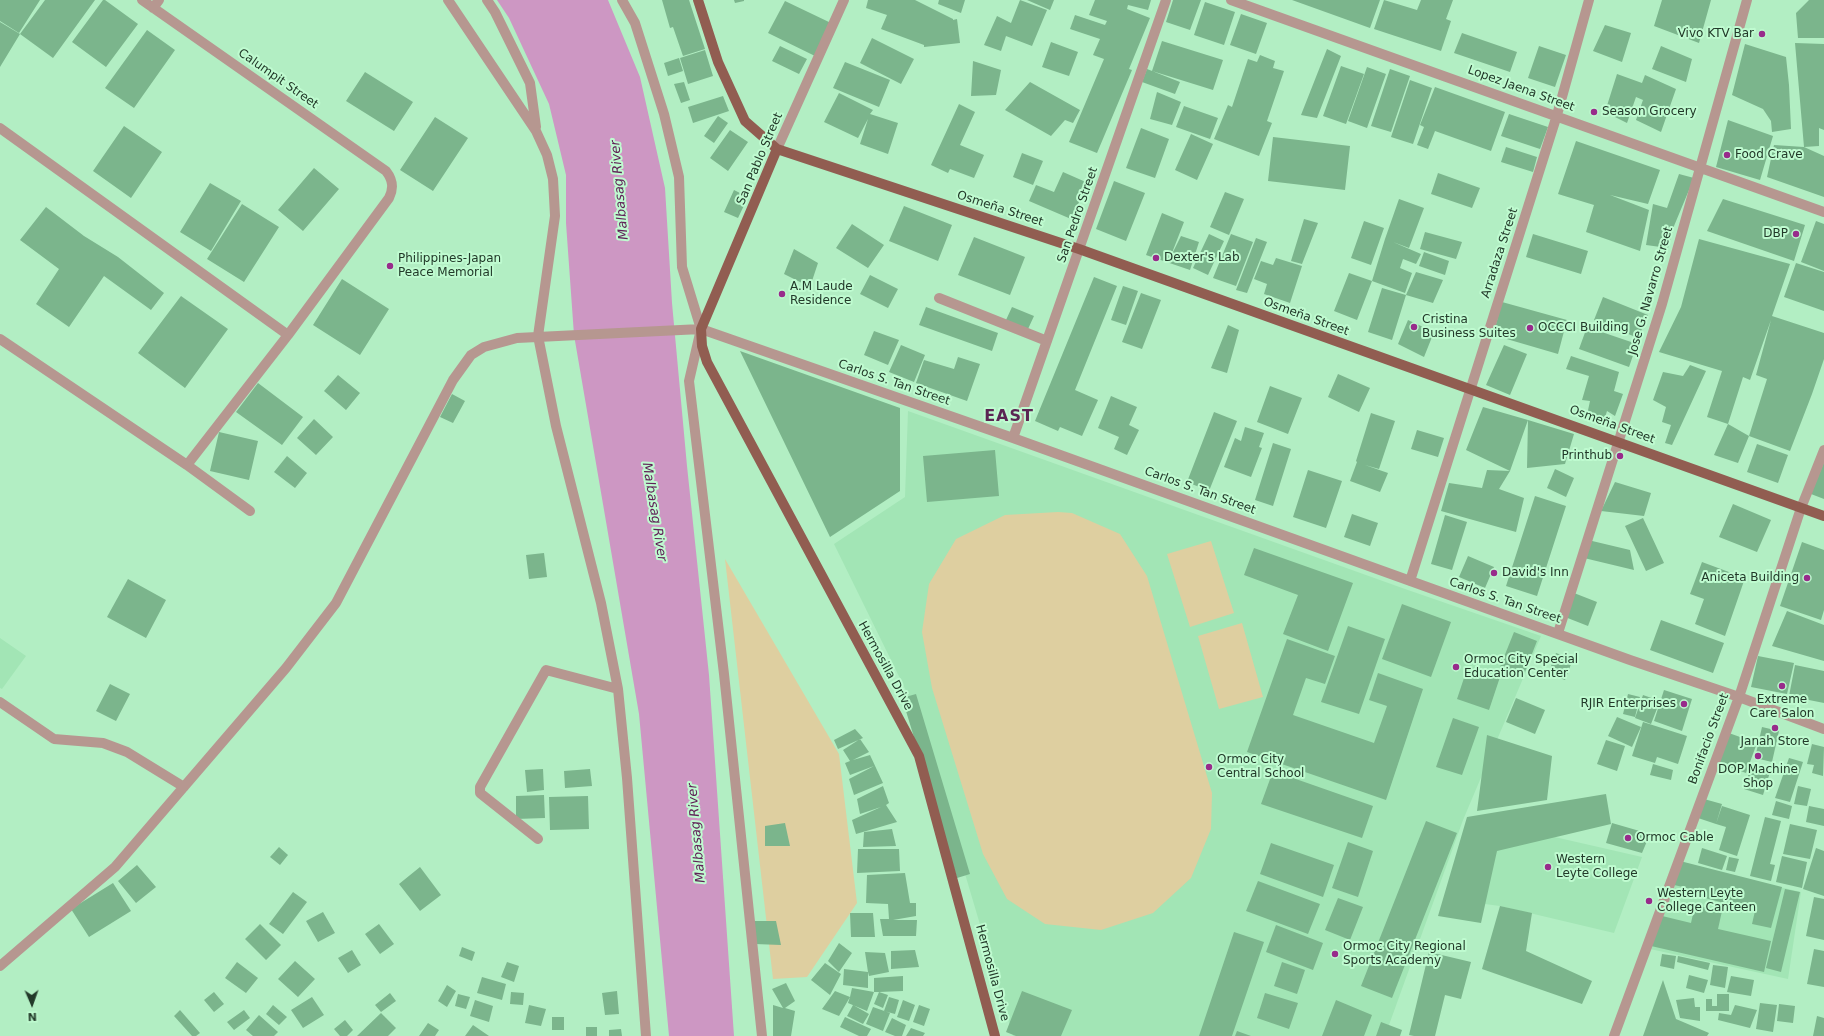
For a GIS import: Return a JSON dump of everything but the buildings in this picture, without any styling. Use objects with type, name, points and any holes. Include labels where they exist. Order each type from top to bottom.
[{"type":"main road","points":[[698,0],[718,62],[745,121],[777,150]]},
{"type":"main road","name":"San Pablo Street","points":[[701,329],[777,150]]},
{"type":"main road","name":"Osmeña Street","points":[[777,150],[1079,249],[1824,516]]},
{"type":"main road","name":"Hermosilla Drive","points":[[701,329],[702,346],[707,362],[919,756],[995,1036]]},
{"type":"street","name":"Calumpit Street","points":[[142,0],[156,4],[386,170],[393,184],[392,192],[389,198],[288,335]]},
{"type":"street","points":[[448,0],[536,130],[547,155],[553,179],[555,216],[538,336],[556,426],[601,603],[618,689],[628,778],[646,1036]]},
{"type":"street","points":[[487,0],[495,12],[530,83],[536,130]]},
{"type":"street","points":[[622,0],[635,23],[664,114],[679,177],[682,267],[701,329],[689,381],[725,682],[762,1036]]},
{"type":"street","name":"San Pablo Street","points":[[777,150],[844,0]]},
{"type":"street","name":"San Pedro Street","points":[[1013,438],[1166,0]]},
{"type":"street","name":"Lopez Jaena Street","points":[[1231,0],[1557,115],[1824,212]]},
{"type":"street","name":"Arradaza Street","points":[[1410,581],[1557,115],[1589,0]]},
{"type":"street","name":"Jose G. Navarro Street","points":[[1558,633],[1662,304],[1747,0]]},
{"type":"street","points":[[0,128],[288,335],[187,465]]},
{"type":"street","points":[[939,298],[1047,341]]},
{"type":"street","name":"Carlos S. Tan Street","points":[[0,966],[115,867],[286,668],[336,603],[453,380],[462,366],[471,355],[484,347],[517,338],[701,329],[1013,438],[1630,660],[1739,697],[1824,729]]},
{"type":"street","points":[[0,338],[187,465],[250,510]]},
{"type":"street","name":"Bonifacio Street","points":[[1614,1036],[1739,697],[1801,508],[1824,450]]},
{"type":"street","points":[[538,839],[480,793],[480,787],[546,670],[618,689]]},
{"type":"street","points":[[0,702],[54,739],[103,744],[126,752],[184,787]]},
{"type":"shaded area","name":"Ormoc City Central School","points":[[908,411],[1405,589],[1541,636],[1463,820],[1385,1036],[1013,1036],[918,715],[834,544],[905,497]]},
{"type":"shaded area","points":[[1058,512],[1072,513],[1120,534],[1147,576],[1212,793],[1211,829],[1191,878],[1153,913],[1101,930],[1045,924],[1007,899],[983,854],[932,688],[922,632],[929,584],[956,539],[1005,515]]},
{"type":"shaded area","points":[[1211,541],[1234,613],[1190,627],[1167,554]]},
{"type":"shaded area","points":[[725,559],[839,754],[857,903],[807,977],[773,979]]},
{"type":"shaded area","points":[[1242,623],[1263,697],[1219,709],[1198,636]]},
{"type":"shaded area","points":[[0,638],[26,656],[2,689],[0,688]]},
{"type":"shaded area","name":"Western Leyte College","points":[[1476,819],[1642,857],[1614,933],[1500,906],[1447,899]]},
{"type":"shaded area","name":"Western Leyte College","points":[[1681,864],[1801,892],[1788,979],[1650,949]]},
{"type":"water","name":"Malbasag River","points":[[497,0],[608,0],[640,77],[665,188],[672,303],[687,466],[709,675],[734,1036],[669,1036],[639,714],[574,335],[566,223],[566,175],[549,104],[509,18]]},
{"type":"place","name":"Vivo KTV Bar","points":[[1762,34]]},
{"type":"place","name":"Season Grocery","points":[[1594,112]]},
{"type":"place","name":"Food Crave","points":[[1727,155]]},
{"type":"place","name":"DBP","points":[[1796,234]]},
{"type":"place","name":"Dexter's Lab","points":[[1156,258]]},
{"type":"place","name":"Philippines-Japan Peace Memorial","points":[[390,266]]},
{"type":"place","name":"A.M Laude Residence","points":[[782,294]]},
{"type":"place","name":"Cristina Business Suites","points":[[1414,327]]},
{"type":"place","name":"OCCCI Building","points":[[1530,328]]},
{"type":"place","name":"Printhub","points":[[1620,456]]},
{"type":"place","name":"David's Inn","points":[[1494,573]]},
{"type":"place","name":"Aniceta Building","points":[[1807,578]]},
{"type":"place","name":"Ormoc City Special Education Center","points":[[1456,667]]},
{"type":"place","name":"Extreme Care Salon","points":[[1782,686]]},
{"type":"place","name":"RJIR Enterprises","points":[[1684,704]]},
{"type":"place","name":"Janah Store","points":[[1775,728]]},
{"type":"place","name":"DOP Machine Shop","points":[[1758,756]]},
{"type":"place","name":"Ormoc City Central School","points":[[1209,767]]},
{"type":"place","name":"Ormoc Cable","points":[[1628,838]]},
{"type":"place","name":"Western Leyte College","points":[[1548,867]]},
{"type":"place","name":"Western Leyte College Canteen","points":[[1649,901]]},
{"type":"place","name":"Ormoc City Regional Sports Academy","points":[[1335,954]]},
{"type":"district","name":"EAST","points":[[1009,417]]}]
